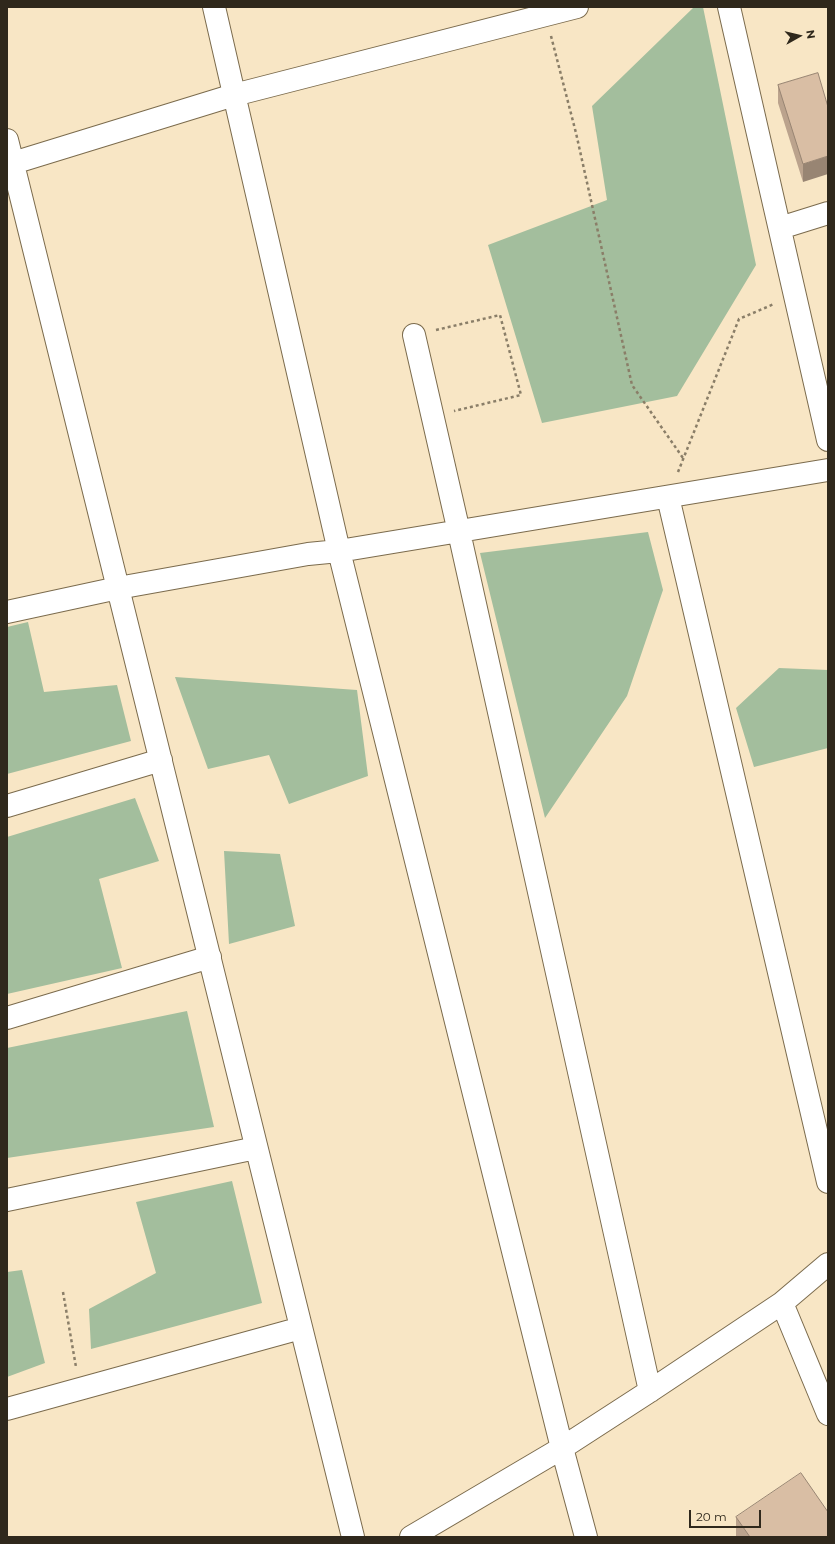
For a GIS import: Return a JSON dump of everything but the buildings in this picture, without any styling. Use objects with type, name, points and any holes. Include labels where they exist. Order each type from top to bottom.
[{"type":"street","points":[[214,7],[339,551],[562,1448],[586,1537]]},
{"type":"street","points":[[13,163],[234,95],[545,11],[577,7]]},
{"type":"street","points":[[729,7],[828,440]]},
{"type":"street","points":[[7,140],[353,1537]]},
{"type":"street","points":[[780,228],[828,213]]},
{"type":"street","points":[[414,335],[650,1391]]},
{"type":"street","points":[[7,612],[118,588],[308,554],[339,551],[459,532],[828,470]]},
{"type":"street","points":[[668,497],[828,1182]]},
{"type":"street","points":[[7,806],[160,760]]},
{"type":"street","points":[[7,1018],[210,957]]},
{"type":"street","points":[[7,1200],[256,1148]]},
{"type":"street","points":[[411,1537],[562,1448],[650,1391],[782,1303],[828,1264]]},
{"type":"street","points":[[782,1303],[828,1414]]},
{"type":"street","points":[[7,1410],[301,1328]]},
{"type":"path","points":[[545,11],[576,133],[632,385],[683,458]]},
{"type":"path","points":[[668,497],[739,319],[795,295]]},
{"type":"path","points":[[414,335],[500,315],[521,395],[432,416]]},
{"type":"path","points":[[63,1292],[80,1390]]},
{"type":"green space","points":[[694,7],[703,7],[756,265],[677,396],[542,423],[488,245],[607,200],[592,106]]},
{"type":"green space","points":[[648,532],[663,590],[627,696],[545,818],[480,553]]},
{"type":"green space","points":[[28,622],[44,692],[117,685],[131,741],[7,774],[7,627]]},
{"type":"green space","points":[[779,668],[828,670],[828,748],[754,767],[736,708]]},
{"type":"green space","points":[[175,677],[357,690],[368,776],[289,804],[269,755],[208,769]]},
{"type":"green space","points":[[135,798],[159,861],[99,879],[122,968],[7,994],[7,837]]},
{"type":"green space","points":[[224,851],[280,854],[295,926],[229,944]]},
{"type":"green space","points":[[187,1011],[214,1127],[7,1158],[7,1048]]},
{"type":"green space","points":[[232,1181],[262,1303],[91,1349],[89,1309],[156,1273],[136,1202]]},
{"type":"green space","points":[[22,1270],[45,1363],[7,1377],[7,1272]]}]
